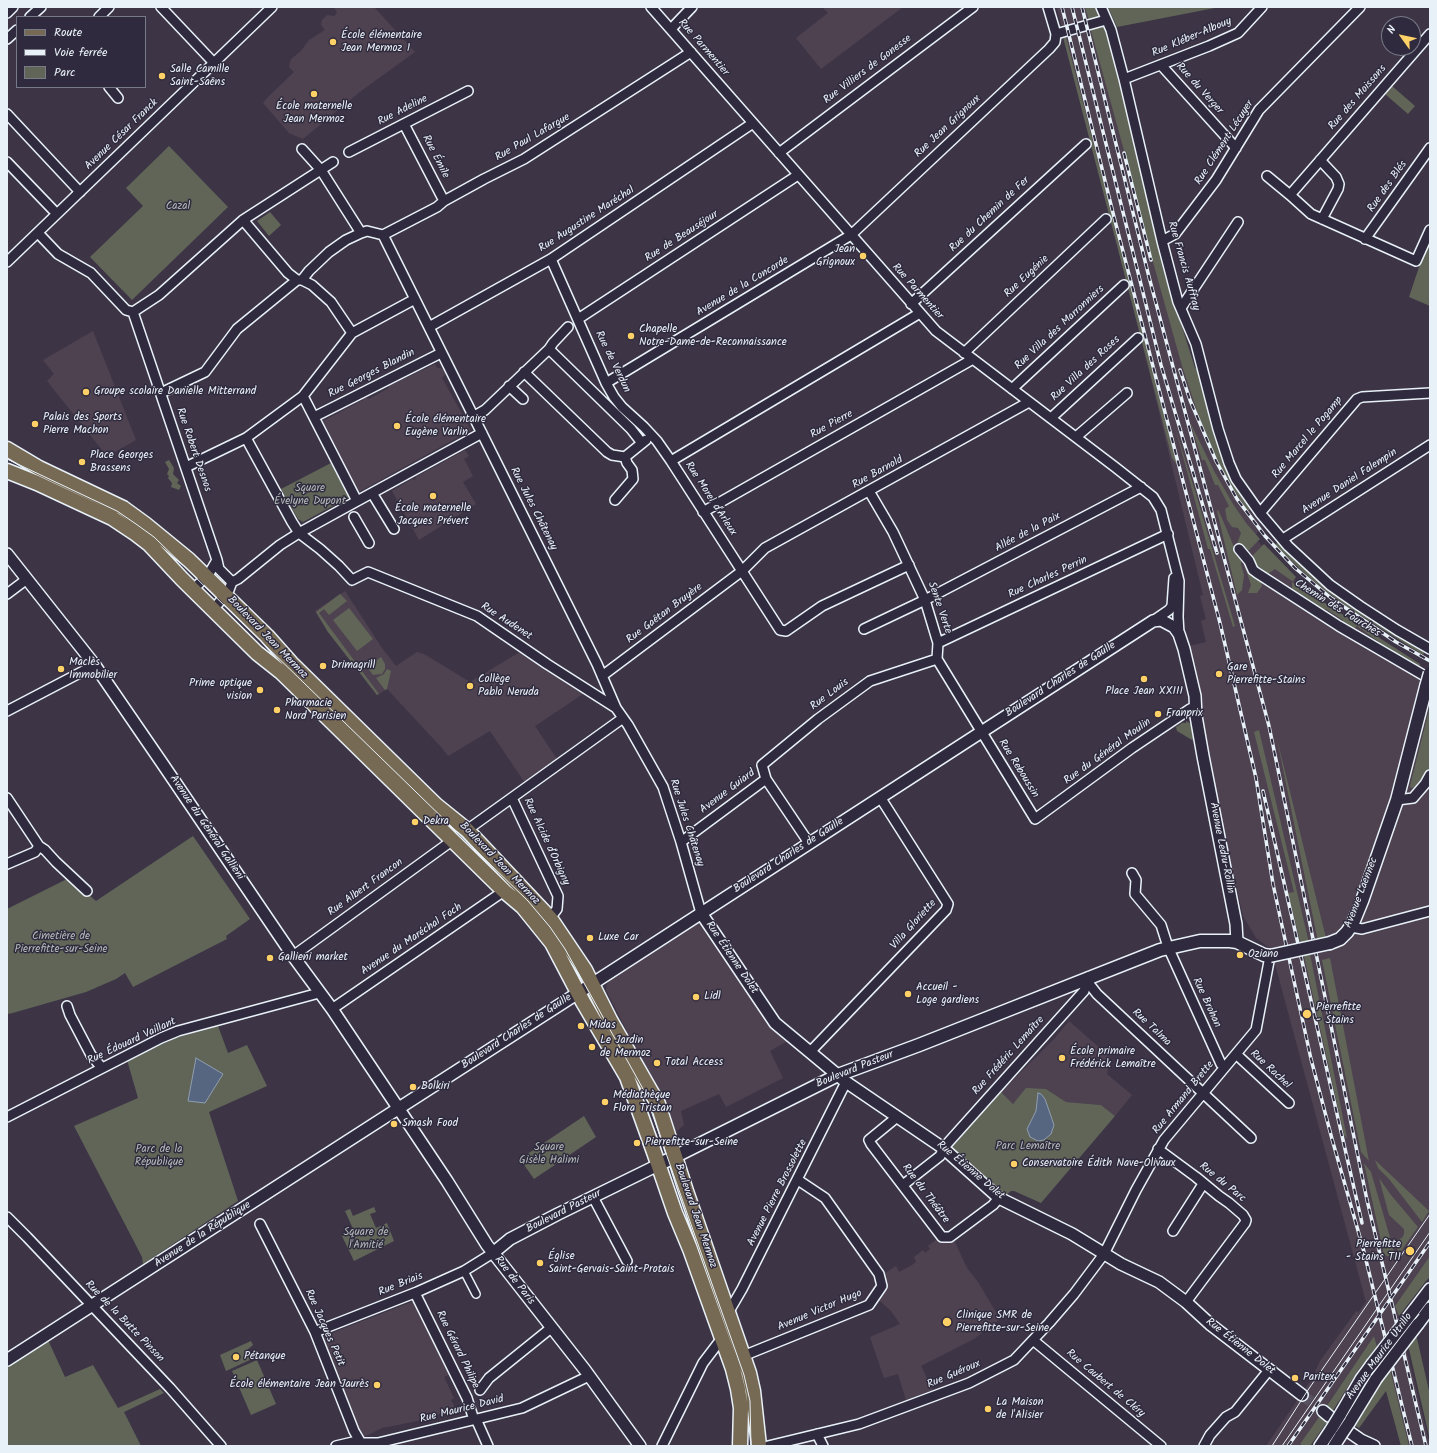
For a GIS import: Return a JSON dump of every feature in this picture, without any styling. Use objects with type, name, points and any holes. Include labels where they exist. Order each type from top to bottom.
[{"type":"main road","name":"Boulevard Jean Mermoz","points":[[7,450],[39,468],[123,508],[189,560],[267,636],[297,669],[436,804],[467,830],[550,918],[593,983],[610,1020],[656,1101],[754,1391],[759,1446]]},
{"type":"main road","name":"Boulevard Jean Mermoz","points":[[7,471],[38,482],[92,508],[122,524],[149,544],[257,653],[281,672],[504,891],[523,907],[552,943],[578,993],[627,1077],[675,1213],[690,1249],[733,1369],[741,1408],[740,1446]]},
{"type":"main road","name":"Avenue Laennec","points":[[1270,956],[1336,942],[1343,937],[1351,927],[1362,901],[1397,800],[1430,673]]},
{"type":"main road","name":"Boulevard Pasteur","points":[[658,1165],[842,1078],[1088,977],[1168,947],[1200,941],[1237,942]]},
{"type":"main road","points":[[1237,942],[1264,955],[1270,956]]},
{"type":"street","points":[[7,13],[13,7]]},
{"type":"street","points":[[31,16],[41,7]]},
{"type":"street","points":[[100,16],[109,7]]},
{"type":"street","points":[[161,7],[214,63]]},
{"type":"street","name":"Avenue César Franck","points":[[7,262],[272,7]]},
{"type":"street","name":"Rue Parmentier","points":[[651,7],[936,331],[1076,437],[1152,497],[1161,510],[1176,567],[1179,587],[1179,634]]},
{"type":"street","points":[[670,29],[692,7]]},
{"type":"street","name":"Rue Villiers de Gonesse","points":[[779,153],[973,7]]},
{"type":"street","points":[[1048,7],[1056,34],[1106,20]]},
{"type":"street","name":"Rue Francis Auffray","points":[[1101,7],[1111,30],[1124,79],[1178,302],[1196,345],[1218,429],[1236,479],[1260,513],[1292,550],[1330,584],[1397,630],[1430,649]]},
{"type":"street","name":"Rue Kléber-Albouy","points":[[1124,79],[1209,46],[1238,33],[1262,7]]},
{"type":"street","name":"Rue Clément Lécuyer","points":[[1162,241],[1175,234],[1216,180],[1258,110],[1360,7]]},
{"type":"street","points":[[7,39],[16,31]]},
{"type":"street","name":"Rue Jean Grignoux","points":[[851,235],[1049,49],[1055,42],[1056,34]]},
{"type":"street","name":"Rue des Moissons","points":[[1290,195],[1430,34]]},
{"type":"street","name":"Rue Paul Lafargue","points":[[383,235],[524,159],[690,52]]},
{"type":"street","name":"Rue du Verger","points":[[1160,65],[1236,148]]},
{"type":"street","points":[[109,88],[118,98]]},
{"type":"street","name":"Rue Adeline","points":[[350,152],[468,91]]},
{"type":"street","points":[[7,114],[80,192]]},
{"type":"street","name":"Rue Augustine Maréchal","points":[[429,327],[551,259],[754,123]]},
{"type":"street","name":"Rue Émile","points":[[404,124],[444,201]]},
{"type":"street","name":"Rue du Chemin de Fer","points":[[912,304],[1086,144]]},
{"type":"street","name":"Rue des Blés","points":[[1365,239],[1430,148]]},
{"type":"street","points":[[302,149],[321,170],[361,233]]},
{"type":"street","points":[[1320,160],[1336,177],[1339,184],[1338,189],[1322,219]]},
{"type":"street","points":[[7,162],[57,214]]},
{"type":"street","points":[[38,233],[58,254],[91,272],[130,311],[159,294],[243,220],[333,162]]},
{"type":"street","name":"Rue de Beauséjour","points":[[578,319],[798,175]]},
{"type":"street","points":[[1267,176],[1311,214],[1416,261],[1430,230]]},
{"type":"street","name":"Rue Eugénie","points":[[964,353],[1106,218]]},
{"type":"street","points":[[243,220],[288,274],[312,285],[331,302],[352,333]]},
{"type":"street","points":[[1181,308],[1238,222]]},
{"type":"street","points":[[161,394],[205,372],[237,329],[299,280],[329,252],[346,240],[367,231],[383,235]]},
{"type":"street","name":"Rue Jules Châtenay","points":[[383,235],[602,676],[616,708],[663,786],[701,913]]},
{"type":"street","name":"Avenue de la Concorde","points":[[606,384],[851,235]]},
{"type":"street","name":"Rue de Verdun","points":[[551,259],[606,384],[622,407],[652,436],[671,461]]},
{"type":"street","name":"Rue Villa des Marronniers","points":[[1012,389],[1124,285]]},
{"type":"street","points":[[186,467],[246,438],[303,396],[352,333],[415,299]]},
{"type":"street","name":"Rue Robert Desnos","points":[[130,311],[161,394],[219,569],[232,582]]},
{"type":"street","name":"Rue Morel d'Arleux","points":[[909,564],[822,606],[786,631],[780,630],[671,461],[920,313]]},
{"type":"street","points":[[473,417],[485,410],[549,349],[568,327]]},
{"type":"street","name":"Rue Villa des Roses","points":[[1051,418],[1138,338]]},
{"type":"street","points":[[549,349],[552,350],[631,428],[642,443]]},
{"type":"street","name":"Rue Georges Blandin","points":[[314,417],[442,353]]},
{"type":"street","name":"Rue Pierre","points":[[703,512],[973,360]]},
{"type":"street","points":[[524,372],[607,452],[612,455],[625,457],[652,436]]},
{"type":"street","points":[[510,386],[523,399]]},
{"type":"street","points":[[1076,437],[1127,393]]},
{"type":"street","name":"Rue Marcel le Pogamp","points":[[1260,513],[1357,399],[1362,397],[1430,393]]},
{"type":"street","points":[[303,396],[357,501]]},
{"type":"street","name":"Rue Barnold","points":[[742,571],[765,548],[1029,402]]},
{"type":"street","points":[[213,610],[229,590],[232,582],[238,580],[280,545],[299,533],[351,512],[357,501],[482,433]]},
{"type":"street","points":[[246,438],[299,533]]},
{"type":"street","name":"Avenue Daniel Falempin","points":[[1283,539],[1430,445]]},
{"type":"street","points":[[615,500],[633,479],[632,470],[625,457]]},
{"type":"street","name":"Allée de la Paix","points":[[864,629],[925,600],[1141,487]]},
{"type":"street","name":"Sente Verte","points":[[869,491],[893,532],[925,600],[938,642],[937,658]]},
{"type":"street","points":[[372,493],[394,529]]},
{"type":"street","points":[[351,512],[369,543]]},
{"type":"street","name":"Rue Audenet","points":[[299,533],[320,548],[352,580],[368,572],[477,616],[547,664],[616,708]]},
{"type":"street","name":"Rue Charles Perrin","points":[[938,642],[1168,534]]},
{"type":"street","name":"Chemin des Fourches","points":[[1240,552],[1249,561],[1253,570],[1257,573],[1428,683]]},
{"type":"street","name":"Avenue du Général Gallieni","points":[[7,554],[95,665],[293,956],[332,1009],[398,1109]]},
{"type":"street","points":[[193,590],[206,577],[217,560]]},
{"type":"street","name":"Rue Parmentier","points":[[1153,621],[1170,610],[1172,606],[1176,567]]},
{"type":"street","name":"Rue Gaëtan Bruyère","points":[[602,676],[742,571]]},
{"type":"street","points":[[7,594],[26,579]]},
{"type":"street","points":[[1153,621],[1161,620],[1168,623],[1174,627],[1179,634]]},
{"type":"street","name":"Boulevard Charles de Gaulle","points":[[398,1109],[1153,621]]},
{"type":"street","name":"Avenue Ledru-Rollin","points":[[1179,634],[1191,678],[1203,756],[1236,924],[1237,942]]},
{"type":"street","points":[[937,658],[981,732]]},
{"type":"street","name":"Rue Louis","points":[[766,779],[762,765],[818,719],[870,681],[937,658]]},
{"type":"street","points":[[7,710],[95,665]]},
{"type":"street","name":"Rue du Général Moulin","points":[[1035,819],[1132,748],[1195,707]]},
{"type":"street","points":[[467,830],[623,718]]},
{"type":"street","name":"Rue Reboussin","points":[[981,732],[1035,819]]},
{"type":"street","points":[[1397,800],[1414,798],[1430,775]]},
{"type":"street","name":"Avenue Guiard","points":[[681,842],[766,779],[809,843]]},
{"type":"street","name":"Villa Gloriette","points":[[810,1052],[946,910],[948,904],[880,797]]},
{"type":"street","points":[[7,798],[39,846],[87,890]]},
{"type":"street","name":"Rue Alcide d'Orbigny","points":[[512,798],[558,896],[557,909],[550,918]]},
{"type":"street","name":"Rue Albert Francon","points":[[293,956],[453,840]]},
{"type":"street","points":[[7,864],[35,852],[39,846]]},
{"type":"street","name":"Rue Brohan","points":[[1132,873],[1136,880],[1135,894],[1162,925],[1168,947],[1221,1064],[1225,1067]]},
{"type":"street","name":"Avenue du Maréchal Foch","points":[[332,1009],[504,891]]},
{"type":"street","points":[[1351,927],[1362,929],[1430,911]]},
{"type":"street","name":"Rue Étienne Dolet","points":[[701,913],[775,1023],[842,1078],[944,1148],[999,1198],[1072,1234],[1129,1268],[1158,1282],[1186,1302],[1210,1325],[1302,1395]]},
{"type":"street","name":"Rue Armand Brette","points":[[1104,1254],[1164,1140],[1236,1054],[1257,1026],[1270,956]]},
{"type":"street","name":"Rue Talma","points":[[1088,977],[1090,985],[1097,994],[1251,1138]]},
{"type":"street","name":"Rue Frédéric Lemaître","points":[[903,1185],[937,1159],[944,1148],[1084,991],[1088,977]]},
{"type":"street","name":"Rue Édouard Vaillant","points":[[8,1113],[178,1031],[319,993]]},
{"type":"street","points":[[67,1006],[70,1015],[91,1055],[102,1068]]},
{"type":"street","name":"Rue Rachel","points":[[1236,1054],[1289,1104]]},
{"type":"street","name":"Avenue Pierre Brossolette","points":[[728,1312],[742,1289],[798,1180],[842,1078]]},
{"type":"street","name":"Rue de Paris","points":[[398,1109],[494,1253],[589,1376],[640,1446]]},
{"type":"street","name":"Avenue de la République","points":[[7,1360],[398,1109]]},
{"type":"street","name":"Rue du Théâtre","points":[[897,1117],[869,1140],[942,1236],[950,1237],[993,1205],[999,1198]]},
{"type":"street","name":"Rue du Parc","points":[[1158,1149],[1229,1202],[1246,1220],[1186,1302]]},
{"type":"street","name":"Boulevard Pasteur","points":[[494,1253],[510,1239],[658,1165]]},
{"type":"street","name":"Avenue Victor Hugo","points":[[743,1356],[869,1305],[882,1286],[878,1274],[825,1198],[798,1180]]},
{"type":"street","points":[[1174,1231],[1203,1184]]},
{"type":"street","points":[[593,1197],[628,1261]]},
{"type":"street","name":"Rue de la Butte Pinson","points":[[7,1217],[28,1237],[170,1388],[221,1446]]},
{"type":"street","name":"Rue Jacques Petit","points":[[260,1224],[315,1332],[354,1431],[361,1443]]},
{"type":"street","name":"Rue Briais","points":[[315,1332],[415,1293],[464,1271],[494,1253]]},
{"type":"street","name":"Rue Guéroux","points":[[768,1446],[859,1424],[969,1383],[1014,1360],[1074,1294],[1104,1254]]},
{"type":"street","points":[[464,1271],[476,1294]]},
{"type":"street","name":"Avenue Maurice Utrillo","points":[[1320,1446],[1332,1428],[1331,1414],[1361,1379],[1430,1289]]},
{"type":"street","name":"Rue Gérard Philipe","points":[[415,1293],[467,1398],[488,1446]]},
{"type":"street","name":"Avenue Maurice Utrillo","points":[[1334,1446],[1346,1430],[1376,1379],[1430,1308]]},
{"type":"street","points":[[467,1398],[478,1391],[494,1374],[551,1328]]},
{"type":"street","points":[[662,1446],[703,1363],[722,1338]]},
{"type":"street","name":"Rue Caubert de Cléry","points":[[1033,1340],[1161,1446]]},
{"type":"street","points":[[1204,1446],[1210,1435],[1226,1417],[1235,1412],[1269,1370]]},
{"type":"street","name":"Rue Maurice David","points":[[336,1446],[352,1442],[375,1444],[522,1408],[589,1376]]},
{"type":"street","points":[[1346,1430],[1361,1440],[1374,1446]]},
{"type":"street","points":[[817,1434],[823,1446]]},
{"type":"street","points":[[751,1446],[759,1446]]},
{"type":"shaded area","points":[[334,7],[374,7],[415,52],[361,91],[303,139],[289,133],[263,103],[294,72],[289,67],[291,59],[301,51],[309,40],[325,30],[321,25],[322,20],[327,15],[334,16],[337,13]]},
{"type":"shaded area","points":[[822,7],[903,7],[821,69],[796,38],[828,13]]},
{"type":"shaded area","points":[[1057,7],[1089,7],[1168,299],[1249,510],[1262,527],[1254,537],[1286,571],[1314,596],[1430,672],[1430,1274],[1398,1315],[1430,1446],[1401,1446],[1374,1336],[1299,1446],[1266,1446],[1312,1379],[1320,1361],[1357,1310],[1358,1313],[1366,1302],[1271,949],[1256,938],[1243,916],[1185,647],[1206,642],[1201,621],[1206,619],[1200,596],[1203,595],[1151,379]]},
{"type":"shaded area","name":"Groupe scolaire Danielle Mitterrand","points":[[93,331],[136,440],[106,457],[47,381],[54,374],[43,360]]},
{"type":"shaded area","name":"École élémentaire Eugène Varlin","points":[[435,364],[437,368],[444,370],[445,374],[442,378],[471,430],[359,492],[323,421],[363,400],[364,396],[369,399],[389,388],[388,385],[390,383],[393,384]]},
{"type":"shaded area","name":"École maternelle Jacques Prévert","points":[[465,450],[469,456],[464,459],[473,476],[463,482],[476,504],[419,540],[392,491],[412,479],[415,480],[416,477]]},
{"type":"shaded area","name":"Collège Pablo Neruda","points":[[345,591],[382,648],[396,666],[417,652],[424,654],[470,682],[520,652],[583,694],[535,726],[557,759],[525,783],[490,731],[448,756],[387,689],[377,695],[328,632],[315,611]]},
{"type":"shaded area","points":[[698,923],[702,923],[789,1040],[770,1051],[783,1078],[726,1107],[719,1094],[681,1111],[684,1125],[676,1132],[660,1091],[635,1047],[606,990],[607,984],[611,979]]},
{"type":"shaded area","points":[[1069,1021],[1110,1057],[1107,1074],[1132,1095],[1115,1116],[1101,1105],[1066,1102],[1046,1089],[1014,1102],[1013,1104],[1001,1092],[1054,1039]]},
{"type":"shaded area","name":"Clinique SMR de Pierrefitte-sur-Seine","points":[[936,1240],[954,1240],[967,1268],[978,1282],[1000,1319],[974,1339],[921,1366],[933,1390],[906,1400],[898,1374],[884,1378],[870,1337],[900,1324],[891,1311],[879,1300],[882,1296],[884,1284],[882,1275],[896,1266],[899,1272],[912,1265],[916,1262],[914,1257],[923,1250],[925,1253],[930,1249],[928,1246]]},
{"type":"shaded area","name":"École élémentaire Jean Jaurès","points":[[414,1301],[449,1375],[444,1377],[454,1398],[451,1400],[455,1407],[428,1419],[382,1428],[362,1438],[318,1341],[337,1331]]},
{"type":"green space","points":[[1085,7],[1095,7],[1098,17],[1089,21]]},
{"type":"green space","points":[[1108,7],[1220,7],[1117,27]]},
{"type":"green space","points":[[1103,26],[1108,32],[1173,298],[1195,368],[1199,370],[1223,458],[1252,508],[1248,511],[1225,477],[1208,444],[1182,366],[1090,27]]},
{"type":"green space","points":[[1063,37],[1066,37],[1177,465],[1172,458]]},
{"type":"green space","points":[[1392,86],[1415,106],[1408,114],[1385,94]]},
{"type":"green space","name":"Cazal","points":[[169,146],[228,207],[132,300],[90,257],[143,206],[126,188]]},
{"type":"green space","points":[[270,212],[281,225],[269,236],[257,221]]},
{"type":"green space","points":[[1430,242],[1430,306],[1409,297],[1419,267]]},
{"type":"green space","points":[[1190,422],[1214,471],[1233,504],[1246,523],[1260,539],[1242,557],[1241,564],[1244,575],[1242,590],[1237,595],[1217,511],[1218,510],[1221,516],[1234,547],[1237,544],[1241,533],[1238,528],[1232,527],[1227,520],[1225,509],[1229,506],[1218,485],[1215,485],[1205,460],[1202,460]]},
{"type":"green space","points":[[1175,427],[1235,626],[1233,627],[1210,549],[1208,549]]},
{"type":"green space","points":[[169,460],[174,468],[173,474],[179,480],[177,483],[181,486],[179,490],[171,487],[172,483],[168,478],[169,476],[167,474],[169,469],[165,462]]},
{"type":"green space","name":"Square Évelyne Dupont","points":[[331,463],[349,497],[303,522],[298,519],[281,489]]},
{"type":"green space","points":[[1278,542],[1303,567],[1340,597],[1425,650],[1423,655],[1349,608],[1327,592],[1275,545]]},
{"type":"green space","points":[[1264,544],[1296,577],[1292,582],[1275,569],[1268,574],[1249,559]]},
{"type":"green space","points":[[1246,561],[1260,577],[1262,586],[1257,593],[1248,593],[1251,585],[1244,564]]},
{"type":"green space","points":[[1292,582],[1420,664],[1418,673],[1378,647],[1379,642],[1357,626],[1352,631],[1343,624],[1343,620],[1326,609],[1320,610],[1292,592]]},
{"type":"green space","points":[[340,594],[347,601],[329,615],[324,609],[319,613],[379,694],[377,695],[328,632],[316,612]]},
{"type":"green space","points":[[349,608],[373,639],[357,651],[333,620]]},
{"type":"green space","points":[[381,657],[385,664],[385,669],[382,674],[373,675],[367,667]]},
{"type":"green space","points":[[387,669],[391,671],[387,689],[385,690],[376,678],[384,674]]},
{"type":"green space","points":[[1430,706],[1430,767],[1415,787],[1411,788],[1410,786]]},
{"type":"green space","points":[[1186,721],[1191,724],[1194,741],[1177,731],[1176,727],[1182,723],[1186,723]]},
{"type":"green space","points":[[1259,730],[1309,943],[1301,945],[1288,893],[1294,892],[1254,732]]},
{"type":"green space","points":[[1277,739],[1326,938],[1318,942]]},
{"type":"green space","name":"Cimetière de Pierrefitte-sur-Seine","points":[[193,836],[250,919],[226,936],[227,939],[133,987],[125,973],[116,979],[86,992],[9,1014],[8,1013],[7,909],[69,878],[96,901]]},
{"type":"green space","points":[[1310,954],[1347,1138],[1344,1135],[1304,956]]},
{"type":"green space","points":[[1330,958],[1369,1161],[1361,1152],[1322,960]]},
{"type":"green space","name":"Parc de la République","points":[[218,1026],[228,1053],[247,1045],[267,1086],[209,1112],[238,1201],[143,1264],[142,1257],[74,1126],[138,1098],[127,1060],[176,1038]]},
{"type":"green space","name":"Parc Lemaître","points":[[1026,1088],[1046,1089],[1066,1102],[1101,1105],[1115,1116],[1041,1203],[1014,1191],[1011,1191],[1004,1197],[950,1148],[1001,1092],[1013,1104]]},
{"type":"green space","name":"Square Gisèle Halimi","points":[[584,1116],[596,1137],[534,1179],[520,1159]]},
{"type":"green space","points":[[1375,1160],[1429,1211],[1422,1222],[1389,1179],[1378,1168]]},
{"type":"green space","points":[[1364,1163],[1371,1172],[1396,1258],[1384,1255]]},
{"type":"green space","points":[[1379,1178],[1418,1227],[1399,1254],[1395,1241],[1402,1238],[1404,1229],[1389,1215]]},
{"type":"green space","name":"Square de l'Amitié","points":[[374,1207],[376,1212],[370,1214],[376,1228],[387,1223],[394,1241],[354,1261],[342,1236],[354,1231],[345,1211],[350,1209],[353,1216]]},
{"type":"green space","points":[[1430,1256],[1430,1277],[1399,1316],[1395,1306]]},
{"type":"green space","points":[[1416,1334],[1430,1395],[1430,1440],[1408,1345]]},
{"type":"green space","points":[[1374,1336],[1377,1347],[1359,1369],[1332,1412],[1326,1407]]},
{"type":"green space","points":[[48,1340],[65,1377],[93,1365],[118,1408],[160,1389],[164,1393],[124,1412],[141,1446],[7,1446],[7,1365]]},
{"type":"green space","name":"Pétanque","points":[[251,1341],[253,1345],[248,1349],[252,1359],[226,1371],[220,1355]]},
{"type":"green space","points":[[257,1360],[276,1404],[251,1415],[232,1371]]},
{"type":"green space","points":[[1390,1369],[1409,1446],[1401,1446],[1386,1391],[1359,1428],[1354,1425]]},
{"type":"green space","points":[[1319,1417],[1327,1422],[1310,1446],[1303,1446],[1300,1444]]},
{"type":"water","points":[[196,1058],[223,1074],[205,1103],[188,1101]]},
{"type":"water","points":[[1038,1093],[1045,1099],[1054,1125],[1051,1134],[1044,1140],[1038,1141],[1030,1137],[1027,1129],[1036,1111]]},
{"type":"tunnel","points":[[1302,1395],[1323,1411]]},
{"type":"tram line","points":[[7,459],[117,511],[154,537],[528,901],[550,927],[565,949],[642,1087],[648,1102],[744,1375],[750,1401],[751,1446]]},
{"type":"tram line","points":[[1272,1446],[1308,1390],[1430,1214]]},
{"type":"tram line","points":[[1282,1446],[1430,1232]]},
{"type":"railway","points":[[1062,7],[1114,217],[1220,623],[1256,778],[1273,884],[1311,1059],[1363,1248],[1412,1446]]},
{"type":"railway","points":[[1072,7],[1161,365],[1217,553]]},
{"type":"railway","points":[[1082,7],[1149,277],[1269,726],[1367,1200],[1426,1446]]},
{"type":"railway","points":[[1124,153],[1151,260]]},
{"type":"railway","points":[[1180,370],[1190,400],[1216,461],[1237,499],[1265,536],[1295,568],[1331,598],[1396,642],[1430,661]]},
{"type":"railway","points":[[1263,791],[1362,1223]]},
{"type":"railway","points":[[1288,1446],[1430,1242]]},
{"type":"place","name":"École élémentaire Jean Mermoz 1","points":[[333,42]]},
{"type":"place","name":"Salle Camille Saint-Saëns","points":[[162,76]]},
{"type":"place","name":"École maternelle Jean Mermoz","points":[[314,94]]},
{"type":"place","name":"Jean Grignoux","points":[[863,256]]},
{"type":"place","name":"Chapelle Notre-Dame-de-Reconnaissance","points":[[631,336]]},
{"type":"place","name":"Groupe scolaire Danielle Mitterrand","points":[[86,392]]},
{"type":"place","name":"Palais des Sports Pierre Machon","points":[[35,424]]},
{"type":"place","name":"École élémentaire Eugène Varlin","points":[[397,426]]},
{"type":"place","name":"Place Georges Brassens","points":[[82,462]]},
{"type":"place","name":"École maternelle Jacques Prévert","points":[[433,496]]},
{"type":"place","name":"Drimagrill","points":[[323,666]]},
{"type":"place","name":"Maclès Immobilier","points":[[61,669]]},
{"type":"place","name":"Gare Pierrefitte-Stains","points":[[1219,674]]},
{"type":"place","name":"Place Jean XXIII","points":[[1144,679]]},
{"type":"place","name":"Collège Pablo Neruda","points":[[470,686]]},
{"type":"place","name":"Prime optique vision","points":[[260,690]]},
{"type":"place","name":"Pharmacie Nord Parisien","points":[[277,710]]},
{"type":"place","name":"Franprix","points":[[1158,714]]},
{"type":"place","name":"Dekra","points":[[415,822]]},
{"type":"place","name":"Luxe Car","points":[[590,938]]},
{"type":"place","name":"Oziano","points":[[1240,955]]},
{"type":"place","name":"Gallieni market","points":[[270,958]]},
{"type":"place","name":"Accueil - Loge gardiens","points":[[908,994]]},
{"type":"place","name":"Lidl","points":[[696,997]]},
{"type":"place","name":"Pierrefitte - Stains","points":[[1307,1014]]},
{"type":"place","name":"Midas","points":[[581,1026]]},
{"type":"place","name":"Le Jardin de Mermoz","points":[[592,1047]]},
{"type":"place","name":"École primaire Frédérick Lemaître","points":[[1062,1058]]},
{"type":"place","name":"Total Access","points":[[657,1063]]},
{"type":"place","name":"Bolkiri","points":[[413,1087]]},
{"type":"place","name":"Médiathèque Flora Tristan","points":[[605,1102]]},
{"type":"place","name":"Smash Food","points":[[394,1124]]},
{"type":"place","name":"Pierrefitte-sur-Seine","points":[[637,1143]]},
{"type":"place","name":"Conservatoire Édith Nave-Olivaux","points":[[1014,1164]]},
{"type":"place","name":"Pierrefitte - Stains T11","points":[[1410,1251]]},
{"type":"place","name":"Église Saint-Gervais-Saint-Protais","points":[[540,1263]]},
{"type":"place","name":"Clinique SMR de Pierrefitte-sur-Seine","points":[[947,1322]]},
{"type":"place","name":"Pétanque","points":[[236,1357]]},
{"type":"place","name":"Paritex","points":[[1295,1378]]},
{"type":"place","name":"École élémentaire Jean Jaurès","points":[[377,1385]]},
{"type":"place","name":"La Maison de l'Alisier","points":[[988,1409]]}]
